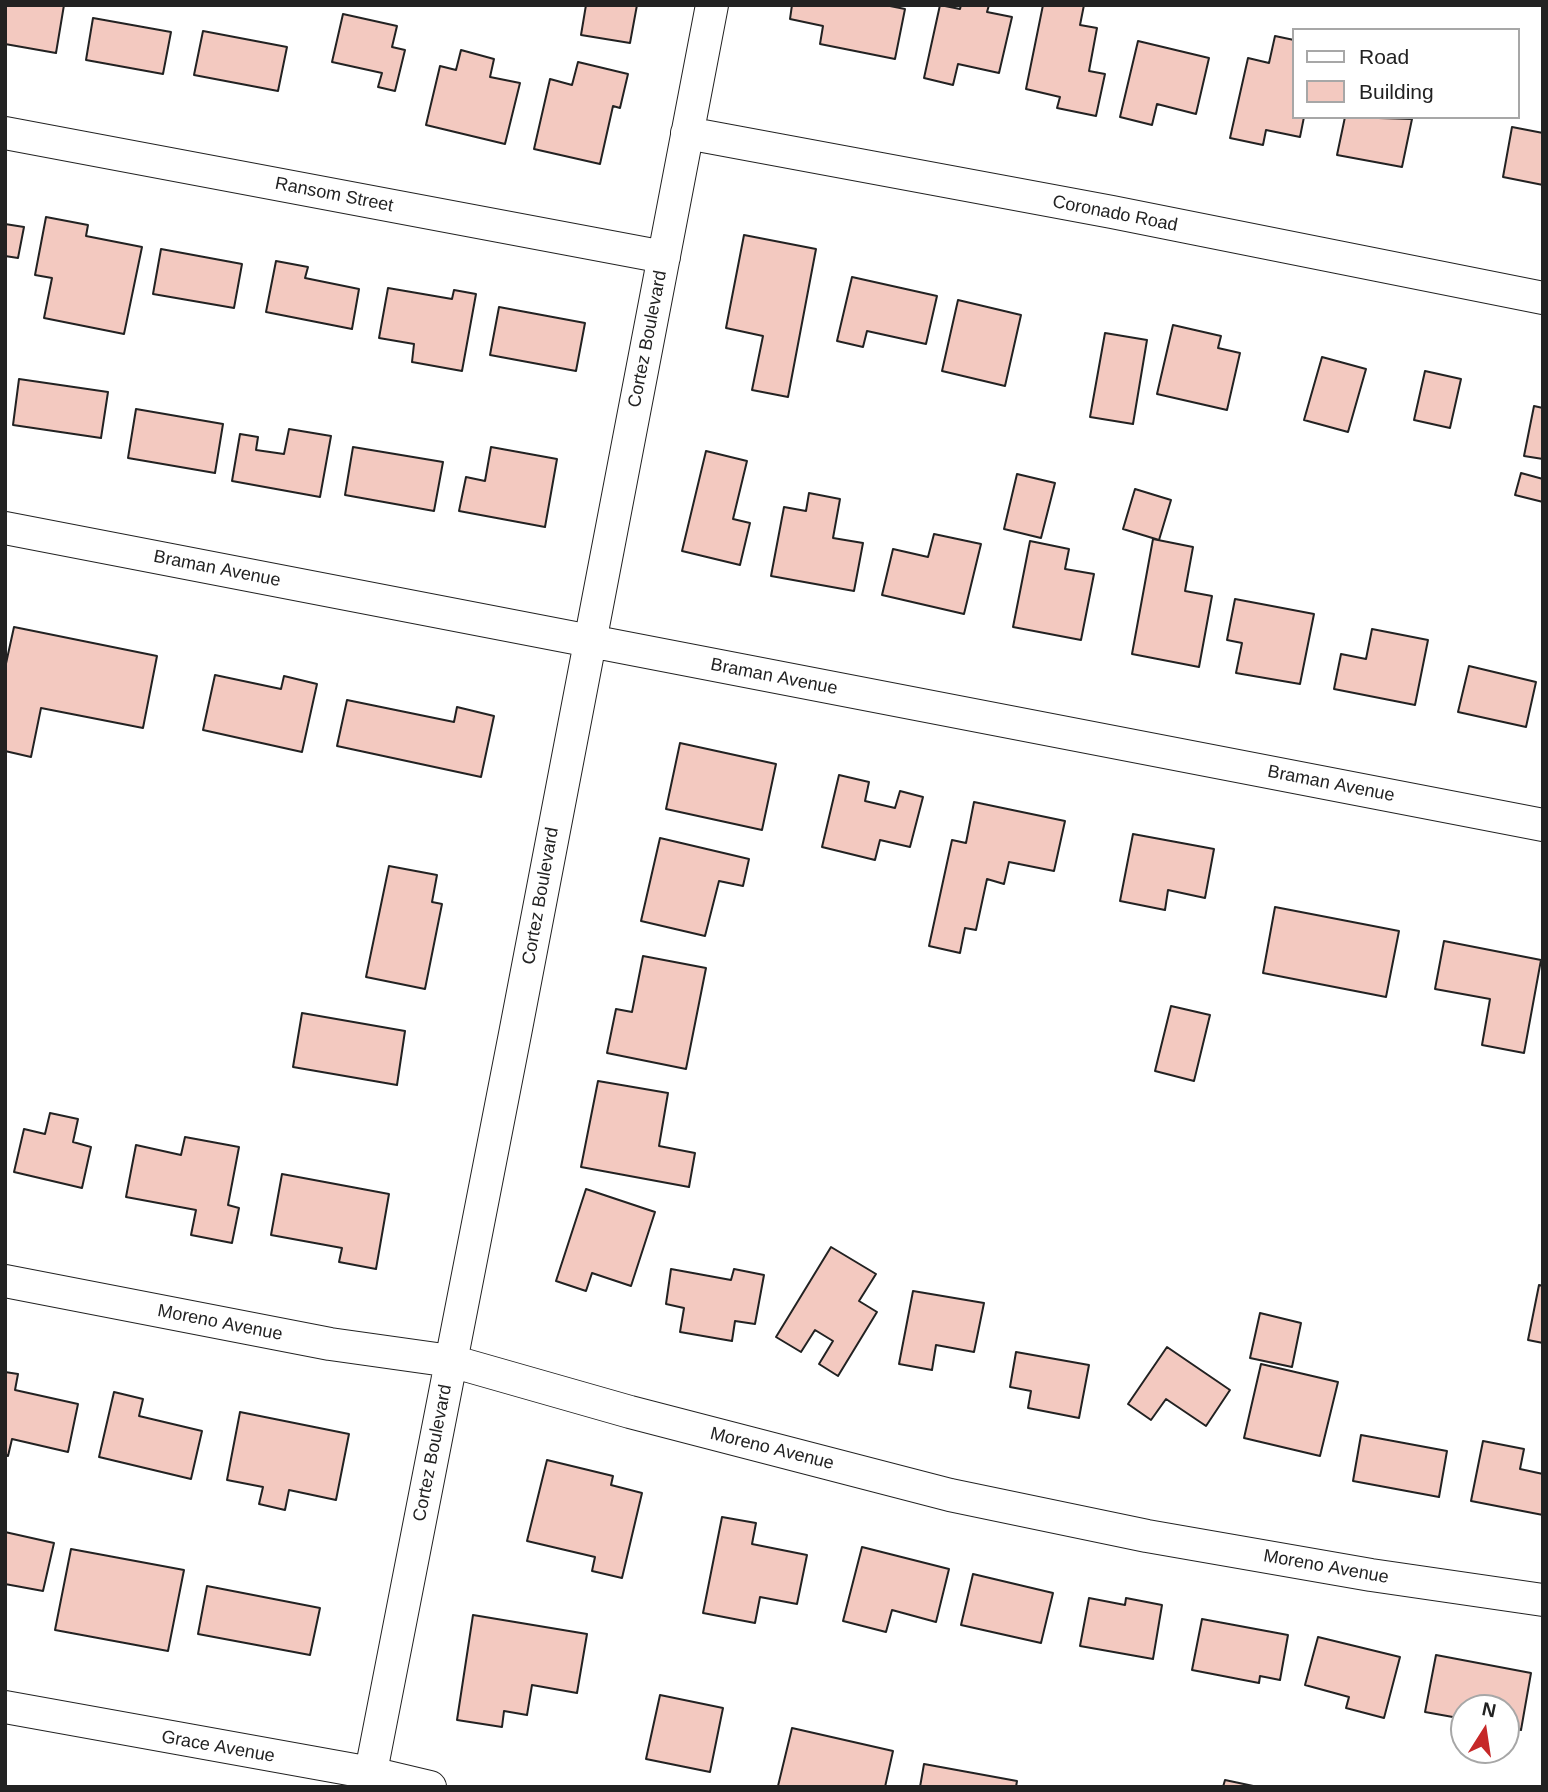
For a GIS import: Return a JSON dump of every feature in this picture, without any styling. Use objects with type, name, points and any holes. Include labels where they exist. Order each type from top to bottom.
[{"type":"street","name":"Cortez Boulevard","points":[[370,1780],[712,5]]},
{"type":"street","name":"Coronado Road","points":[[687,132],[1112,212],[1543,298]]},
{"type":"street","name":"Ransom Street","points":[[5,134],[664,257]]},
{"type":"street","name":"Braman Avenue","points":[[5,528],[1543,825]]},
{"type":"street","name":"Moreno Avenue","points":[[5,1281],[330,1344],[451,1361],[630,1412],[950,1494],[1173,1540],[1371,1575],[1543,1600]]},
{"type":"street","name":"Grace Avenue","points":[[5,1707],[370,1780],[430,1787]]},
{"type":"building","points":[[5,5],[64,5],[56,53],[5,44]]},
{"type":"building","points":[[586,5],[637,5],[630,43],[581,35]]},
{"type":"building","points":[[792,5],[885,5],[905,9],[895,59],[820,44],[823,26],[790,19]]},
{"type":"building","points":[[940,5],[960,9],[961,5],[989,5],[987,12],[1012,17],[999,73],[958,64],[953,85],[924,78]]},
{"type":"building","points":[[1043,5],[1084,5],[1080,25],[1097,28],[1089,71],[1105,74],[1096,116],[1057,108],[1060,97],[1026,89]]},
{"type":"building","points":[[343,14],[397,26],[392,47],[405,50],[395,91],[378,87],[382,73],[332,62]]},
{"type":"building","points":[[93,18],[171,32],[163,74],[86,60]]},
{"type":"building","points":[[203,31],[287,47],[278,91],[194,75]]},
{"type":"building","points":[[1275,36],[1292,40],[1292,119],[1304,119],[1300,137],[1266,130],[1263,145],[1230,138],[1248,58],[1269,63]]},
{"type":"building","points":[[1138,41],[1209,58],[1196,114],[1157,104],[1152,125],[1120,117]]},
{"type":"building","points":[[461,50],[494,59],[490,77],[520,83],[505,144],[426,125],[440,66],[456,70]]},
{"type":"building","points":[[578,62],[628,74],[620,108],[613,106],[600,164],[534,149],[550,79],[572,85]]},
{"type":"building","points":[[1345,119],[1412,119],[1402,167],[1337,155]]},
{"type":"building","points":[[1512,127],[1543,133],[1543,185],[1503,177]]},
{"type":"building","points":[[46,217],[88,225],[86,236],[142,247],[124,334],[44,318],[52,278],[35,275]]},
{"type":"building","points":[[5,224],[24,227],[18,258],[5,256]]},
{"type":"building","points":[[744,235],[816,249],[788,397],[752,390],[763,336],[726,328]]},
{"type":"building","points":[[161,249],[242,264],[234,308],[153,294]]},
{"type":"building","points":[[276,261],[308,267],[305,278],[359,289],[352,329],[266,312]]},
{"type":"building","points":[[852,277],[937,296],[926,344],[867,331],[863,347],[837,341]]},
{"type":"building","points":[[388,288],[452,299],[454,290],[476,294],[462,371],[412,362],[414,344],[379,338]]},
{"type":"building","points":[[958,300],[1021,315],[1005,386],[942,371]]},
{"type":"building","points":[[499,307],[585,323],[576,371],[490,355]]},
{"type":"building","points":[[1173,325],[1221,336],[1218,348],[1240,353],[1227,410],[1157,394]]},
{"type":"building","points":[[1105,333],[1147,340],[1133,424],[1090,417]]},
{"type":"building","points":[[1322,357],[1366,369],[1348,432],[1304,420]]},
{"type":"building","points":[[1425,371],[1461,379],[1450,428],[1414,420]]},
{"type":"building","points":[[19,379],[108,392],[101,438],[13,425]]},
{"type":"building","points":[[1534,406],[1543,408],[1543,459],[1524,456]]},
{"type":"building","points":[[136,409],[223,424],[215,473],[128,458]]},
{"type":"building","points":[[289,429],[331,436],[320,497],[232,481],[240,434],[258,437],[256,450],[284,454]]},
{"type":"building","points":[[353,447],[443,462],[434,511],[345,495]]},
{"type":"building","points":[[491,447],[557,459],[545,527],[459,511],[466,477],[485,481]]},
{"type":"building","points":[[706,451],[747,461],[733,519],[750,523],[740,565],[682,551]]},
{"type":"building","points":[[1521,473],[1543,479],[1543,502],[1515,495]]},
{"type":"building","points":[[1017,474],[1055,483],[1041,538],[1004,529]]},
{"type":"building","points":[[1135,489],[1171,500],[1159,540],[1123,529]]},
{"type":"building","points":[[809,493],[840,499],[833,538],[863,543],[854,591],[771,576],[784,507],[806,511]]},
{"type":"building","points":[[934,534],[981,544],[964,614],[882,595],[893,549],[928,557]]},
{"type":"building","points":[[1153,539],[1193,547],[1185,591],[1212,596],[1199,667],[1132,654]]},
{"type":"building","points":[[1030,541],[1069,549],[1065,569],[1094,574],[1081,640],[1013,627]]},
{"type":"building","points":[[1235,599],[1314,614],[1300,684],[1236,673],[1242,643],[1227,640]]},
{"type":"building","points":[[14,627],[157,656],[143,728],[41,708],[31,757],[5,751],[5,668]]},
{"type":"building","points":[[1372,629],[1428,640],[1415,705],[1334,689],[1341,654],[1366,659]]},
{"type":"building","points":[[1469,666],[1536,682],[1526,727],[1458,712]]},
{"type":"building","points":[[215,675],[281,689],[284,676],[317,684],[302,752],[203,730]]},
{"type":"building","points":[[347,700],[454,722],[457,707],[494,716],[481,777],[337,746]]},
{"type":"building","points":[[680,743],[776,764],[762,830],[666,809]]},
{"type":"building","points":[[839,775],[869,782],[865,801],[895,808],[900,791],[923,797],[910,847],[880,840],[875,860],[822,847]]},
{"type":"building","points":[[974,802],[1065,821],[1054,871],[1009,862],[1004,884],[987,879],[976,930],[965,928],[960,953],[929,946],[952,840],[966,843]]},
{"type":"building","points":[[1133,834],[1214,849],[1205,898],[1168,890],[1165,910],[1120,901]]},
{"type":"building","points":[[660,838],[749,859],[743,886],[719,881],[705,936],[641,921]]},
{"type":"building","points":[[389,866],[437,875],[432,902],[442,904],[425,989],[366,977]]},
{"type":"building","points":[[1275,907],[1399,931],[1386,997],[1263,973]]},
{"type":"building","points":[[1444,941],[1541,960],[1524,1053],[1482,1045],[1490,999],[1435,989]]},
{"type":"building","points":[[643,956],[706,968],[686,1069],[607,1053],[616,1009],[632,1012]]},
{"type":"building","points":[[1171,1006],[1210,1015],[1194,1081],[1155,1071]]},
{"type":"building","points":[[302,1013],[405,1031],[397,1085],[293,1067]]},
{"type":"building","points":[[598,1081],[668,1093],[659,1146],[695,1153],[689,1187],[581,1167]]},
{"type":"building","points":[[50,1113],[78,1119],[73,1142],[91,1147],[82,1188],[14,1172],[24,1129],[45,1134]]},
{"type":"building","points":[[185,1137],[239,1147],[228,1205],[239,1208],[232,1243],[191,1235],[196,1210],[126,1197],[136,1145],[181,1155]]},
{"type":"building","points":[[282,1174],[389,1194],[376,1269],[339,1262],[342,1248],[271,1235]]},
{"type":"building","points":[[586,1189],[655,1212],[631,1286],[592,1273],[586,1291],[556,1281]]},
{"type":"building","points":[[831,1247],[876,1274],[859,1301],[877,1312],[838,1376],[819,1364],[833,1341],[815,1330],[801,1352],[776,1337]]},
{"type":"building","points":[[671,1269],[731,1280],[734,1269],[764,1275],[755,1324],[735,1321],[732,1341],[680,1332],[684,1308],[666,1304]]},
{"type":"building","points":[[1539,1285],[1543,1286],[1543,1343],[1528,1340]]},
{"type":"building","points":[[913,1291],[984,1303],[974,1352],[936,1345],[932,1370],[899,1364]]},
{"type":"building","points":[[1260,1313],[1301,1323],[1292,1367],[1250,1358]]},
{"type":"building","points":[[1167,1347],[1230,1390],[1206,1426],[1166,1399],[1151,1420],[1128,1404]]},
{"type":"building","points":[[1016,1352],[1089,1365],[1079,1418],[1028,1408],[1031,1391],[1010,1387]]},
{"type":"building","points":[[1261,1364],[1338,1382],[1320,1456],[1244,1438]]},
{"type":"building","points":[[5,1372],[18,1374],[15,1390],[78,1404],[68,1452],[12,1439],[8,1456],[5,1455]]},
{"type":"building","points":[[114,1392],[143,1399],[139,1416],[202,1431],[191,1479],[99,1457]]},
{"type":"building","points":[[240,1412],[349,1434],[336,1500],[289,1490],[285,1510],[259,1504],[263,1487],[227,1480]]},
{"type":"building","points":[[1361,1435],[1447,1451],[1439,1497],[1353,1481]]},
{"type":"building","points":[[1483,1441],[1524,1449],[1520,1469],[1543,1474],[1543,1515],[1471,1501]]},
{"type":"building","points":[[547,1460],[613,1476],[611,1485],[642,1493],[622,1578],[592,1571],[595,1557],[527,1541]]},
{"type":"building","points":[[722,1517],[756,1523],[752,1544],[807,1555],[797,1604],[760,1597],[755,1623],[703,1613]]},
{"type":"building","points":[[5,1532],[54,1543],[43,1591],[5,1584]]},
{"type":"building","points":[[862,1547],[949,1569],[936,1622],[892,1610],[886,1632],[843,1621]]},
{"type":"building","points":[[71,1549],[184,1570],[168,1651],[55,1630]]},
{"type":"building","points":[[973,1574],[1053,1593],[1041,1643],[961,1625]]},
{"type":"building","points":[[207,1586],[320,1608],[310,1655],[198,1634]]},
{"type":"building","points":[[1089,1598],[1125,1605],[1126,1598],[1162,1605],[1153,1659],[1080,1646]]},
{"type":"building","points":[[473,1615],[587,1634],[577,1693],[532,1685],[527,1715],[504,1711],[502,1727],[457,1720]]},
{"type":"building","points":[[1202,1619],[1288,1635],[1280,1680],[1260,1676],[1259,1683],[1192,1670]]},
{"type":"building","points":[[1318,1637],[1400,1657],[1384,1718],[1346,1708],[1349,1697],[1305,1685]]},
{"type":"building","points":[[1436,1655],[1531,1673],[1521,1730],[1520,1694],[1450,1694],[1450,1716],[1425,1712]]},
{"type":"building","points":[[660,1695],[723,1708],[710,1772],[646,1759]]},
{"type":"building","points":[[792,1728],[893,1751],[885,1787],[778,1786]]},
{"type":"building","points":[[924,1764],[1017,1781],[1016,1787],[920,1787]]},
{"type":"building","points":[[1225,1780],[1258,1787],[1223,1787]]}]
